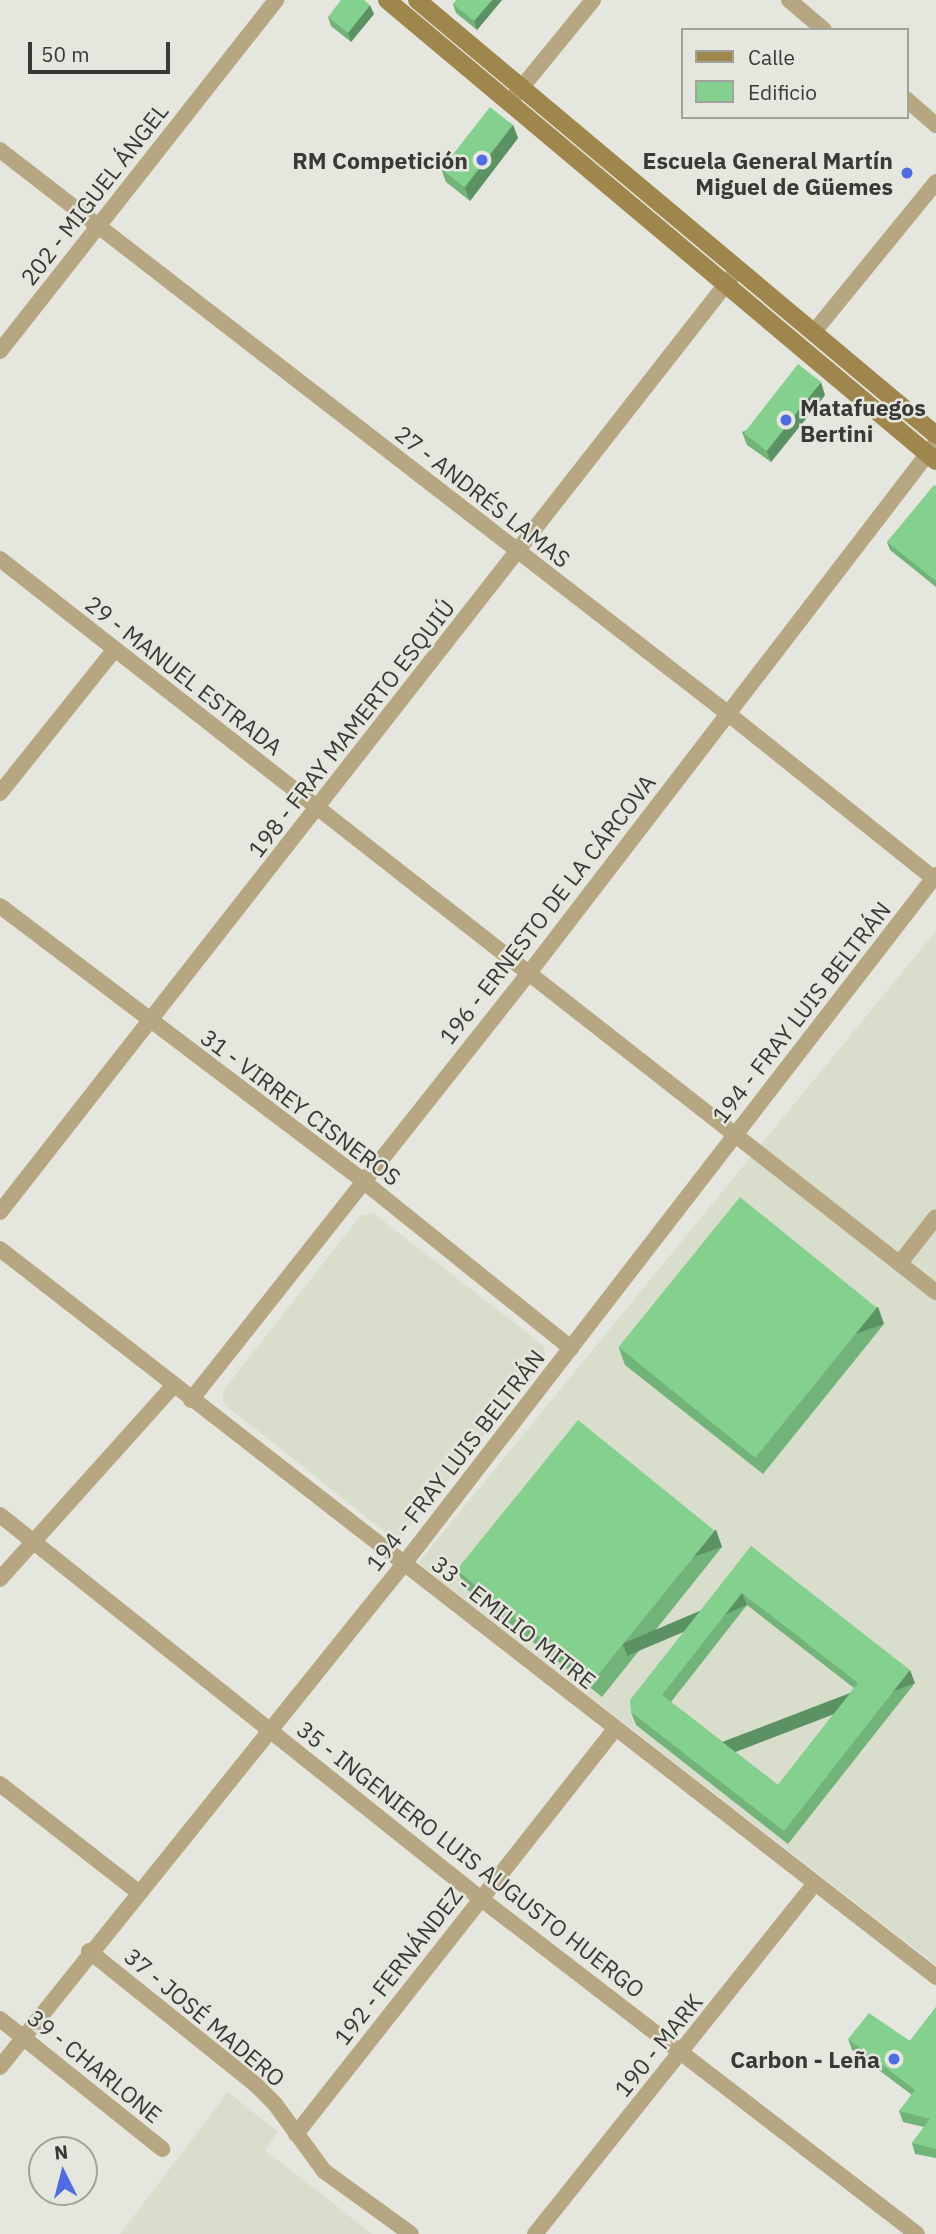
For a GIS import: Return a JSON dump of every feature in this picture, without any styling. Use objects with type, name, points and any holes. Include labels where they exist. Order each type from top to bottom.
[{"type":"main road","points":[[387,0],[725,285],[933,453]]},
{"type":"main road","points":[[416,0],[936,435]]},
{"type":"street","name":"202 - MIGUEL ÁNGEL","points":[[0,351],[276,0]]},
{"type":"street","points":[[509,103],[593,0]]},
{"type":"street","points":[[789,0],[822,28]]},
{"type":"street","points":[[908,101],[936,125]]},
{"type":"street","name":"27 - ANDRÉS LAMAS","points":[[0,150],[97,229],[726,712],[935,878]]},
{"type":"street","points":[[813,333],[936,182]]},
{"type":"street","name":"198 - FRAY MAMERTO ESQUIÚ","points":[[0,1212],[737,270]]},
{"type":"street","name":"196 - ERNESTO DE LA CÁRCOVA","points":[[191,1400],[529,973],[726,712],[933,453]]},
{"type":"street","name":"29 - MANUEL ESTRADA","points":[[0,559],[317,810],[736,1133],[936,1292]]},
{"type":"street","points":[[0,793],[115,649]]},
{"type":"street","name":"194 - FRAY LUIS BELTRÁN","points":[[0,2067],[137,1891],[403,1564],[935,878]]},
{"type":"street","name":"31 - VIRREY CISNEROS","points":[[0,906],[363,1181],[571,1348]]},
{"type":"street","points":[[900,1263],[936,1217]]},
{"type":"street","name":"33 - EMILIO MITRE","points":[[0,1248],[191,1400],[936,1977]]},
{"type":"street","points":[[0,1579],[174,1385]]},
{"type":"street","name":"35 - INGENIERO LUIS AUGUSTO HUERGO","points":[[0,1515],[480,1898],[917,2234]]},
{"type":"street","name":"192 - FERNÁNDEZ","points":[[296,2134],[615,1729]]},
{"type":"street","points":[[0,1784],[137,1891]]},
{"type":"street","name":"190 - MARK","points":[[536,2234],[814,1884]]},
{"type":"street","name":"37 - JOSÉ MADERO","points":[[89,1951],[254,2083],[324,2171],[411,2234]]},
{"type":"street","name":"39 - CHARLONE","points":[[0,2019],[162,2149]]},
{"type":"shaded area","points":[[936,931],[936,1965],[418,1563]]},
{"type":"shaded area","points":[[373,1213],[544,1346],[546,1358],[403,1535],[390,1536],[224,1404],[222,1392],[361,1215]]},
{"type":"shaded area","points":[[228,2092],[278,2132],[265,2150],[372,2234],[120,2234]]},
{"type":"building","points":[[341,0],[364,0],[370,5],[348,33],[328,17]]},
{"type":"building","points":[[456,0],[492,0],[474,21],[453,4]]},
{"type":"building","points":[[490,107],[513,125],[464,187],[441,169]]},
{"type":"building","points":[[798,364],[821,382],[767,451],[744,433]]},
{"type":"building","points":[[934,485],[936,486],[936,581],[887,542]]},
{"type":"building","points":[[740,1197],[877,1308],[755,1458],[619,1347]]},
{"type":"building","points":[[578,1420],[715,1531],[593,1681],[457,1570]]},
{"type":"building","points":[[751,1546],[910,1670],[784,1831],[631,1712],[630,1700]],"holes":[[[742,1593],[858,1683],[778,1785],[662,1695]]]},
{"type":"building","points":[[936,2007],[936,2149],[912,2143],[930,2119],[899,2111],[915,2090],[848,2039],[869,2013],[910,2041]]},
{"type":"place","name":"RM Competición","points":[[482,160]]},
{"type":"place","name":"Escuela General Martín Miguel de Güemes","points":[[907,173]]},
{"type":"place","name":"Matafuegos Bertini","points":[[786,420]]},
{"type":"place","name":"Carbon - Leña","points":[[894,2059]]}]
